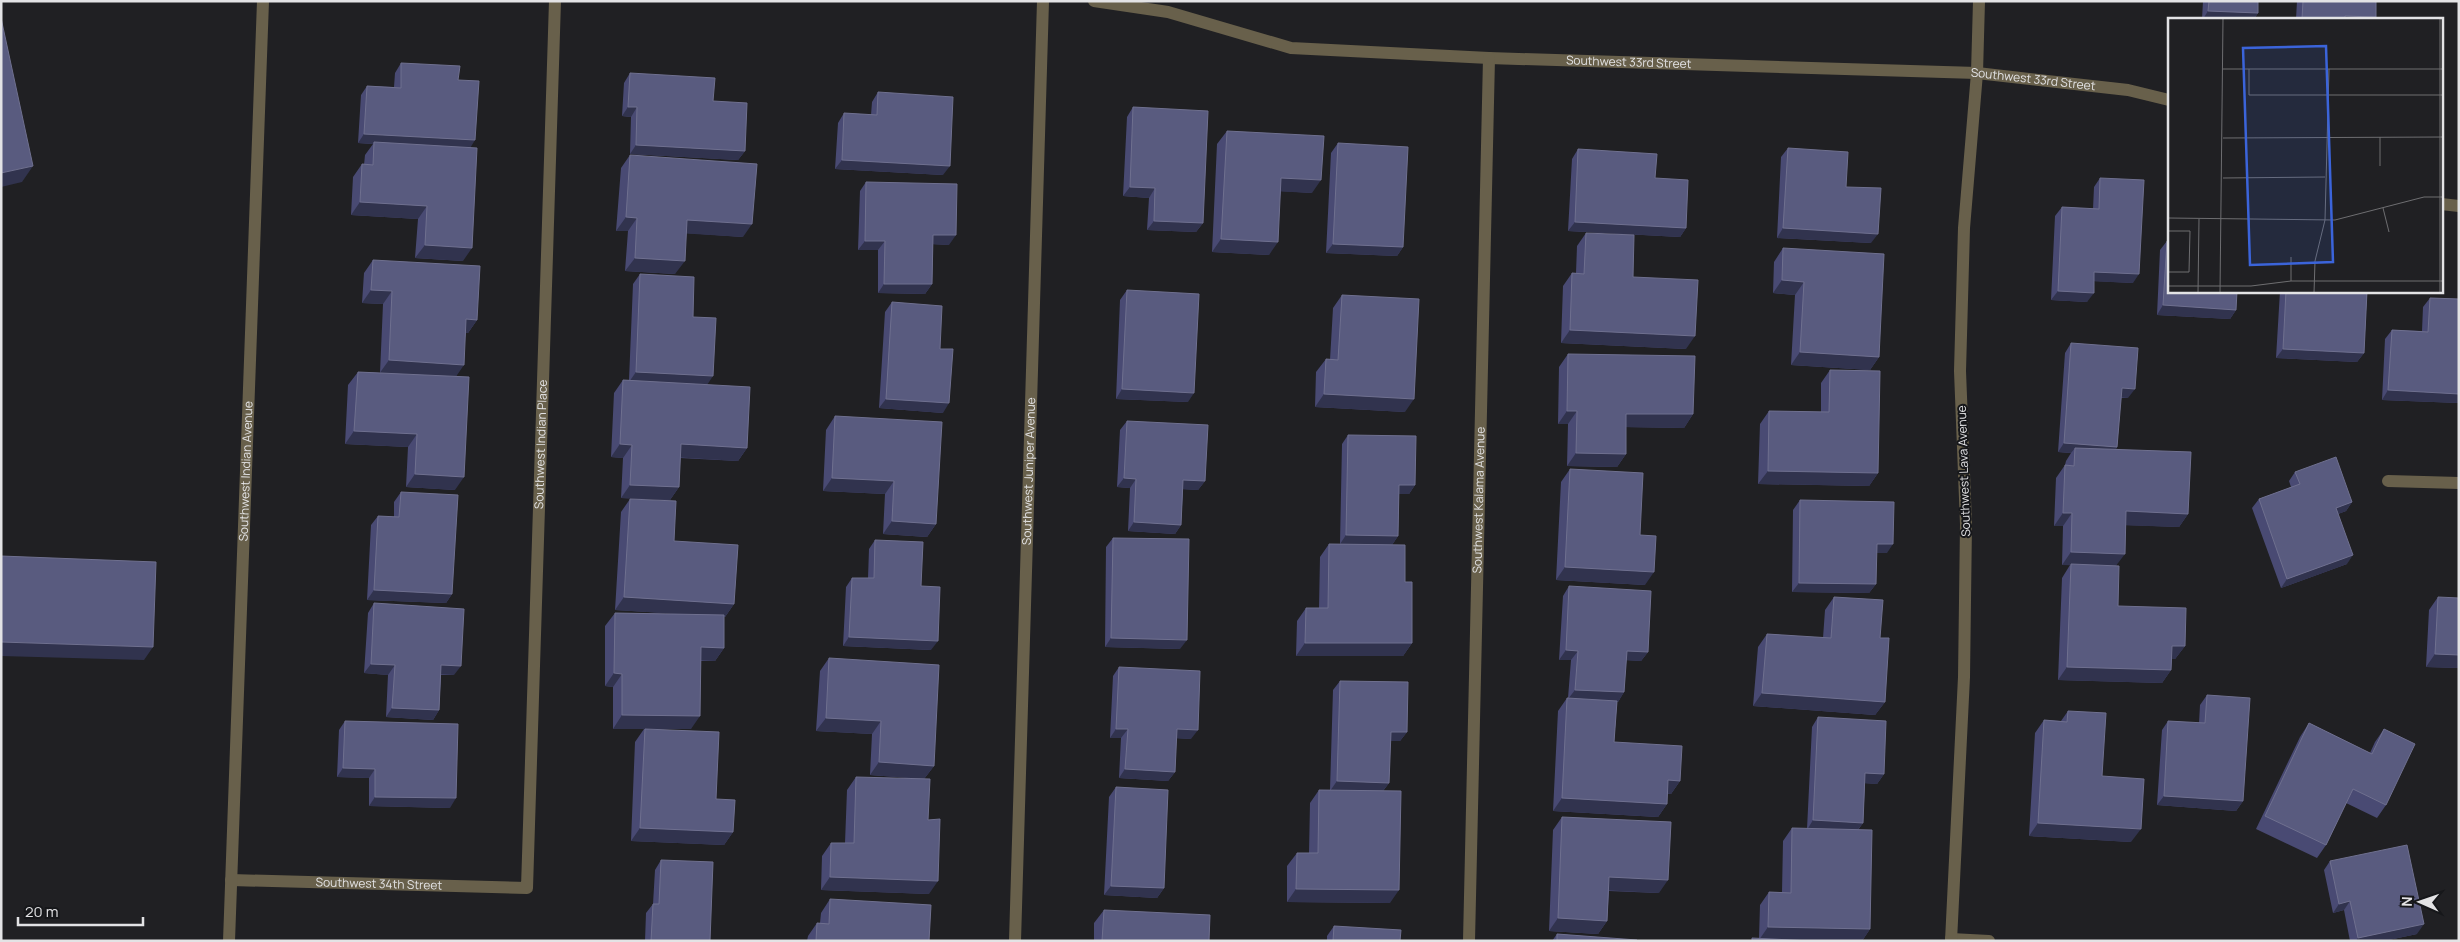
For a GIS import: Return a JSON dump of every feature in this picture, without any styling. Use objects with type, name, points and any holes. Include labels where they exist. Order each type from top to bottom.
[{"type":"street","name":"Southwest Indian Avenue","points":[[229,941],[263,1]]},
{"type":"street","name":"Southwest Indian Place","points":[[527,888],[555,1]]},
{"type":"street","name":"Southwest Juniper Avenue","points":[[1015,941],[1043,1]]},
{"type":"street","name":"Southwest 33rd Street","points":[[1094,1],[1168,12],[1291,48],[1489,58],[1977,73],[2128,90],[2168,100]]},
{"type":"street","name":"Southwest Lava Avenue","points":[[1951,940],[1964,677],[1966,524],[1960,371],[1964,228],[1977,73],[1979,1]]},
{"type":"street","name":"Southwest Kalama Avenue","points":[[1469,941],[1489,58]]},
{"type":"street","points":[[2442,204],[2459,206]]},
{"type":"street","points":[[2388,481],[2459,484]]},
{"type":"street","name":"Southwest 34th Street","points":[[231,880],[527,888]]},
{"type":"street","points":[[1951,940],[1989,941]]},
{"type":"building","points":[[2209,1],[2258,1],[2258,13],[2208,11]]},
{"type":"building","points":[[2303,1],[2376,1],[2376,17],[2302,18]]},
{"type":"building","points":[[1,18],[33,166],[1,173]]},
{"type":"building","points":[[401,63],[460,66],[458,80],[479,81],[475,140],[364,134],[367,86],[401,88]]},
{"type":"building","points":[[630,73],[715,78],[713,101],[747,103],[745,151],[636,145],[637,107],[628,107]]},
{"type":"building","points":[[878,92],[953,97],[950,166],[842,160],[844,113],[877,115]]},
{"type":"building","points":[[1133,107],[1208,111],[1203,223],[1154,221],[1155,188],[1130,187]]},
{"type":"building","points":[[1227,131],[1324,136],[1321,180],[1281,178],[1278,242],[1221,239]]},
{"type":"building","points":[[374,142],[477,148],[472,248],[425,245],[427,206],[360,202],[362,164],[373,165]]},
{"type":"building","points":[[1338,143],[1408,147],[1403,247],[1333,244]]},
{"type":"building","points":[[1788,148],[1848,152],[1846,187],[1881,188],[1878,234],[1783,228]]},
{"type":"building","points":[[1578,149],[1657,154],[1655,178],[1688,180],[1686,228],[1575,222]]},
{"type":"building","points":[[630,155],[757,164],[752,224],[687,220],[685,261],[635,258],[637,218],[626,217]]},
{"type":"building","points":[[2100,178],[2144,180],[2139,274],[2094,272],[2094,293],[2058,291],[2062,207],[2099,209]]},
{"type":"building","points":[[866,182],[957,184],[956,235],[933,235],[932,284],[884,284],[885,241],[865,241]]},
{"type":"building","points":[[1586,233],[1634,235],[1633,277],[1698,280],[1695,336],[1570,330],[1572,273],[1584,274]]},
{"type":"building","points":[[2167,241],[2168,292],[2237,292],[2236,310],[2163,305]]},
{"type":"building","points":[[1783,248],[1884,254],[1879,357],[1800,352],[1804,282],[1782,280]]},
{"type":"building","points":[[373,260],[480,266],[477,320],[466,319],[464,365],[389,360],[392,291],[371,290]]},
{"type":"building","points":[[640,274],[694,277],[693,317],[716,318],[713,376],[636,372]]},
{"type":"building","points":[[1127,290],[1199,294],[1194,393],[1122,389]]},
{"type":"building","points":[[2286,292],[2367,292],[2364,353],[2283,349]]},
{"type":"building","points":[[1342,295],[1419,299],[1414,399],[1324,394],[1326,359],[1338,360]]},
{"type":"building","points":[[2430,298],[2459,299],[2459,394],[2388,390],[2392,330],[2428,332]]},
{"type":"building","points":[[892,302],[942,306],[940,349],[953,349],[949,403],[886,399]]},
{"type":"building","points":[[2071,343],[2138,348],[2135,389],[2122,388],[2117,447],[2064,443]]},
{"type":"building","points":[[1568,354],[1695,356],[1693,414],[1626,414],[1626,454],[1576,453],[1577,411],[1567,411]]},
{"type":"building","points":[[1830,370],[1880,371],[1878,473],[1768,471],[1769,411],[1829,412]]},
{"type":"building","points":[[358,372],[469,377],[464,477],[415,474],[417,434],[354,431]]},
{"type":"building","points":[[623,380],[750,387],[747,448],[681,444],[679,487],[630,485],[632,445],[620,444]]},
{"type":"building","points":[[835,416],[942,422],[936,524],[892,521],[894,481],[832,478]]},
{"type":"building","points":[[1127,421],[1208,425],[1205,481],[1183,480],[1181,525],[1134,522],[1136,479],[1124,478]]},
{"type":"building","points":[[1348,435],[1416,436],[1415,485],[1399,485],[1398,536],[1346,535]]},
{"type":"building","points":[[2075,448],[2191,452],[2188,514],[2126,511],[2125,554],[2071,552],[2072,513],[2063,513],[2065,465],[2074,466]]},
{"type":"building","points":[[2336,457],[2352,502],[2336,508],[2353,555],[2287,579],[2259,499],[2300,484],[2295,472]]},
{"type":"building","points":[[1570,469],[1643,473],[1640,535],[1656,536],[1654,572],[1565,567]]},
{"type":"building","points":[[401,492],[458,495],[452,594],[374,590],[378,516],[399,517]]},
{"type":"building","points":[[630,499],[676,501],[674,541],[738,545],[734,604],[624,597]]},
{"type":"building","points":[[1800,500],[1894,502],[1893,544],[1877,544],[1876,584],[1799,583]]},
{"type":"building","points":[[1113,538],[1189,539],[1187,640],[1111,638]]},
{"type":"building","points":[[875,540],[923,542],[921,586],[940,587],[938,641],[849,637],[852,578],[874,578]]},
{"type":"building","points":[[1329,544],[1405,545],[1405,582],[1412,582],[1412,643],[1305,643],[1306,608],[1328,608]]},
{"type":"building","points":[[1,556],[156,562],[153,647],[1,642]]},
{"type":"building","points":[[2071,564],[2119,566],[2118,606],[2186,608],[2185,646],[2172,646],[2171,670],[2067,667]]},
{"type":"building","points":[[1569,586],[1651,591],[1648,652],[1627,651],[1624,692],[1575,690],[1578,651],[1566,650]]},
{"type":"building","points":[[1834,597],[1883,600],[1880,638],[1889,638],[1885,702],[1762,693],[1767,634],[1831,638]]},
{"type":"building","points":[[2438,597],[2459,598],[2459,655],[2435,654]]},
{"type":"building","points":[[374,603],[464,609],[461,666],[441,665],[439,710],[392,708],[395,665],[371,664]]},
{"type":"building","points":[[615,613],[724,615],[724,648],[701,647],[700,716],[622,715],[622,674],[614,673]]},
{"type":"building","points":[[829,658],[939,665],[934,766],[879,762],[881,721],[826,718]]},
{"type":"building","points":[[1119,667],[1200,671],[1198,730],[1177,729],[1175,772],[1125,769],[1128,729],[1116,729]]},
{"type":"building","points":[[1340,681],[1408,682],[1407,732],[1391,732],[1389,783],[1337,781]]},
{"type":"building","points":[[2207,695],[2250,698],[2243,801],[2164,796],[2168,721],[2205,723]]},
{"type":"building","points":[[1567,698],[1617,701],[1614,742],[1682,746],[1680,781],[1668,780],[1667,804],[1562,798]]},
{"type":"building","points":[[2068,711],[2106,713],[2102,776],[2144,779],[2141,829],[2038,823],[2044,720],[2067,722]]},
{"type":"building","points":[[1818,717],[1886,721],[1884,774],[1865,773],[1863,823],[1813,820]]},
{"type":"building","points":[[345,721],[458,724],[456,798],[375,797],[375,769],[343,768]]},
{"type":"building","points":[[2309,723],[2372,754],[2384,729],[2415,744],[2386,805],[2353,789],[2326,845],[2265,816]]},
{"type":"building","points":[[645,729],[719,732],[716,799],[735,800],[733,832],[640,828]]},
{"type":"building","points":[[856,777],[930,779],[928,820],[940,819],[938,881],[830,877],[831,843],[854,843]]},
{"type":"building","points":[[1116,787],[1168,790],[1164,888],[1111,886]]},
{"type":"building","points":[[1319,790],[1401,791],[1399,890],[1296,889],[1297,853],[1318,853]]},
{"type":"building","points":[[1562,817],[1671,822],[1668,880],[1609,877],[1607,921],[1558,918]]},
{"type":"building","points":[[1792,828],[1872,830],[1870,929],[1768,927],[1769,892],[1791,893]]},
{"type":"building","points":[[2407,845],[2424,924],[2358,938],[2350,901],[2339,904],[2330,861]]},
{"type":"building","points":[[661,860],[713,862],[710,941],[651,941],[653,904],[659,904]]},
{"type":"building","points":[[830,899],[931,905],[929,941],[816,941],[817,923],[829,924]]},
{"type":"building","points":[[1104,910],[1210,915],[1209,941],[1102,941]]},
{"type":"building","points":[[1334,926],[1401,930],[1400,941],[1333,941]]},
{"type":"building","points":[[1557,934],[1637,940],[1637,941],[1557,941]]},
{"type":"building","points":[[1752,938],[1811,941],[1752,941]]}]
